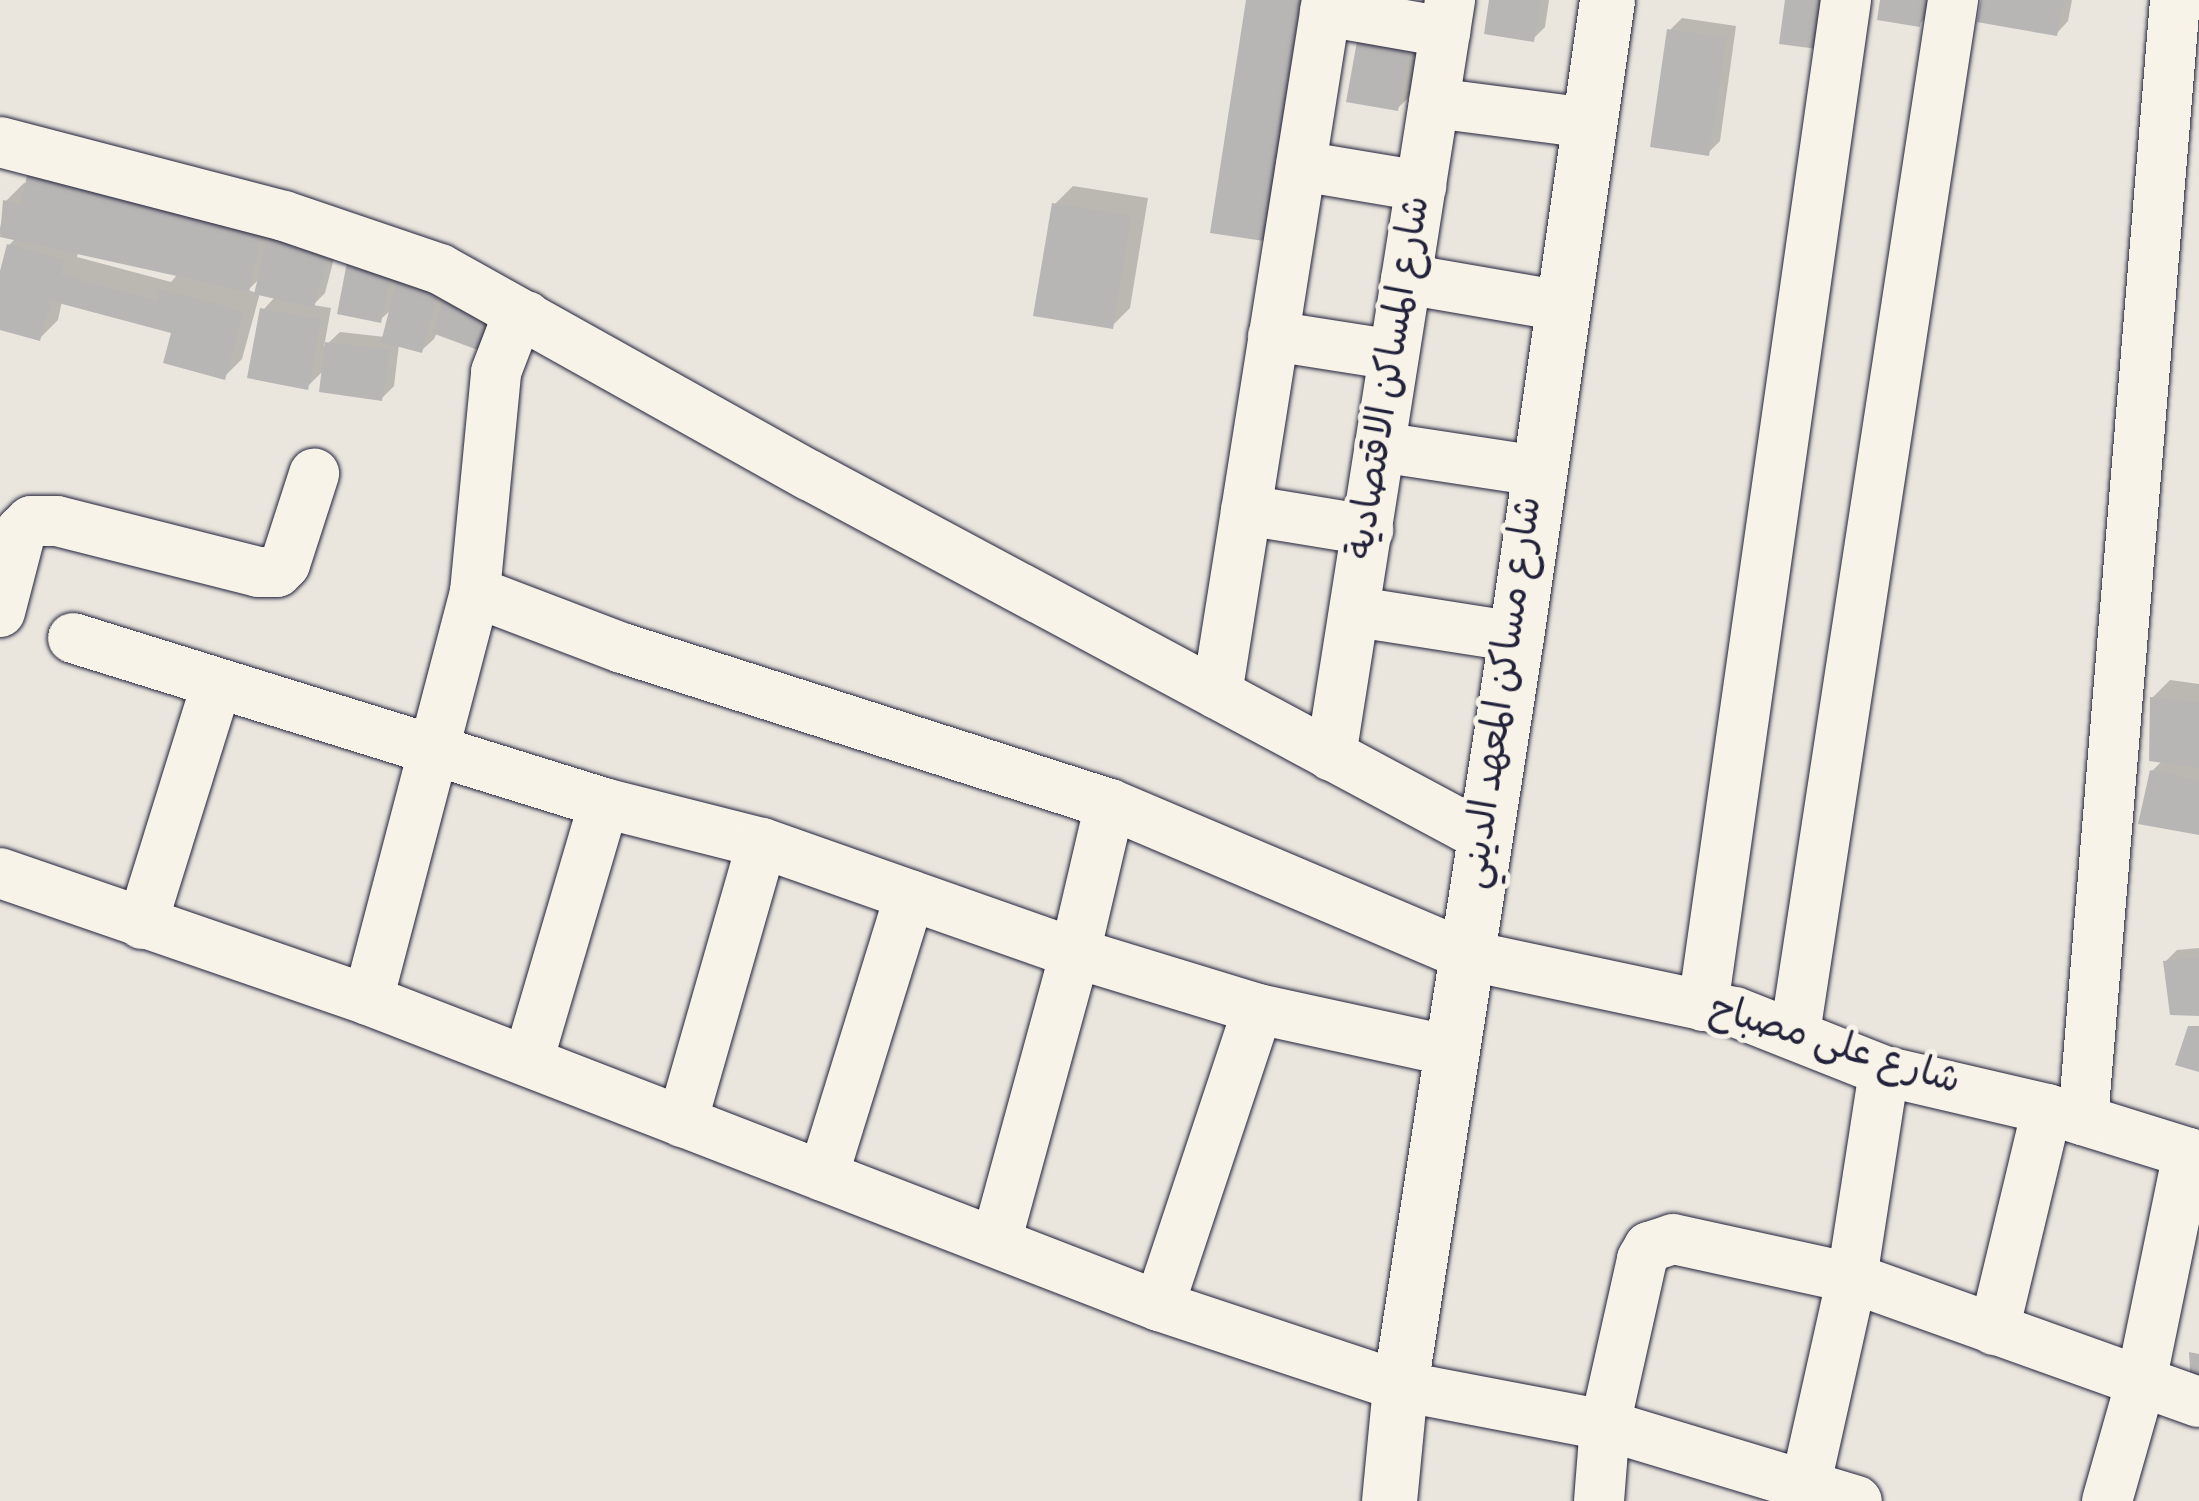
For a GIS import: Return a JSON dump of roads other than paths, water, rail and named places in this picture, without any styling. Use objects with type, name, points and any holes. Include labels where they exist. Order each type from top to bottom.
[{"type":"street","name":"شارع مساكن المعهد الديني","points":[[1389,1501],[1400,1386],[1516,638],[1607,0]]},
{"type":"street","points":[[1703,1006],[1846,0]]},
{"type":"street","points":[[1794,1033],[1953,0]]},
{"type":"street","points":[[1994,1330],[2065,1115],[2175,0]]},
{"type":"street","points":[[1216,694],[1326,5],[1448,16]]},
{"type":"street","name":"شارع المساكن الاقتصادية","points":[[1331,756],[1357,612],[1448,16]]},
{"type":"street","points":[[1434,102],[1589,124]]},
{"type":"street","points":[[0,142],[368,241],[440,269],[809,475],[1484,837]]},
{"type":"street","points":[[1301,166],[1421,186]]},
{"type":"street","points":[[1406,279],[1562,306]]},
{"type":"street","points":[[368,1000],[476,592],[496,372],[511,333],[527,316]]},
{"type":"street","points":[[1273,336],[1394,355]]},
{"type":"street","points":[[1380,448],[1538,471]]},
{"type":"street","points":[[0,612],[21,531],[31,522],[57,521],[258,572],[277,572],[285,564],[314,474]]},
{"type":"street","points":[[1246,510],[1368,530]]},
{"type":"street","name":"شارع على مصباح","points":[[476,592],[622,648],[1000,765],[1110,804],[1466,954],[1703,1006],[1794,1033],[1884,1070],[2065,1115],[2194,1155]]},
{"type":"street","points":[[1357,612],[1516,638]]},
{"type":"street","points":[[72,638],[604,803],[762,843],[1075,953],[1258,1009],[1452,1051]]},
{"type":"street","points":[[142,924],[218,683]]},
{"type":"street","points":[[528,1061],[604,803]]},
{"type":"street","points":[[996,1242],[1075,953],[1110,804]]},
{"type":"street","points":[[682,1122],[762,843]]},
{"type":"street","points":[[0,873],[368,1000],[1159,1306],[1400,1386],[1606,1425],[1803,1491],[1857,1501]]},
{"type":"street","points":[[823,1176],[910,895]]},
{"type":"street","points":[[1159,1306],[1258,1009]]},
{"type":"street","points":[[1803,1491],[1852,1278],[1884,1070]]},
{"type":"street","points":[[2107,1501],[2141,1382],[2194,1155]]},
{"type":"street","points":[[1600,1501],[1606,1425],[1642,1259],[1648,1247],[1673,1239],[1852,1278],[2199,1402]]}]
